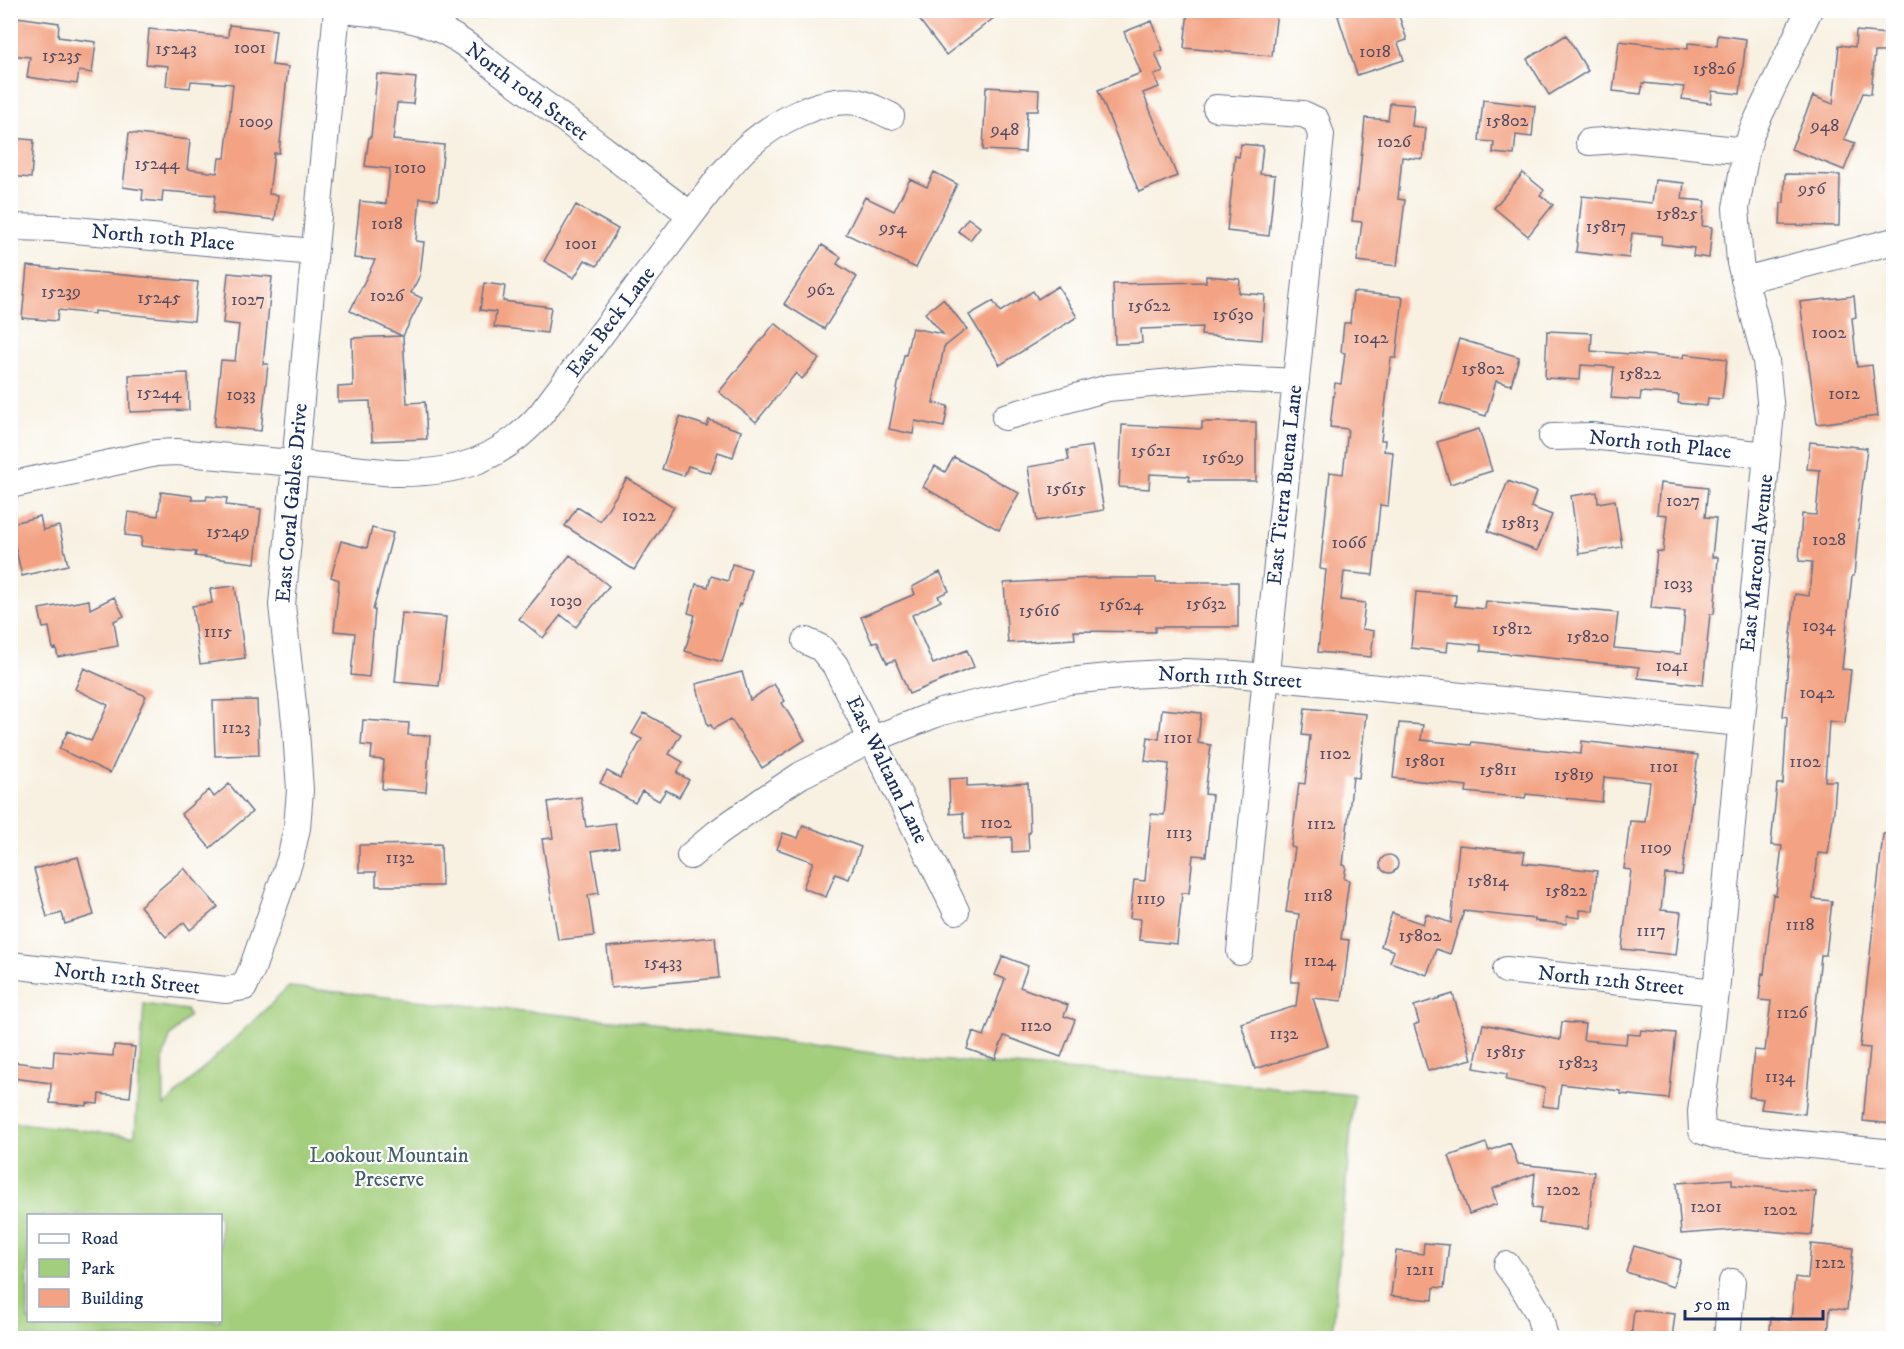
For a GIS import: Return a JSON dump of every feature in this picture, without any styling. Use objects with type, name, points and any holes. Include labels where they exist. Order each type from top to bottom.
[{"type":"street","name":"East Coral Gables Drive","points":[[244,987],[290,860],[297,828],[300,778],[282,605],[337,10]]},
{"type":"street","name":"North 10th Street","points":[[345,10],[418,21],[437,28],[462,43],[522,87],[691,215]]},
{"type":"street","name":"East Marconi Avenue","points":[[1809,10],[1752,131],[1746,151],[1736,208],[1740,263],[1766,361],[1771,412],[1716,992],[1701,1112],[1702,1131],[1717,1136],[1893,1153]]},
{"type":"street","name":"East Beck Lane","points":[[294,462],[421,474],[454,469],[481,460],[504,448],[526,431],[541,414],[722,174],[747,147],[775,126],[807,110],[839,102],[858,102],[891,116]]},
{"type":"street","name":"East Tierra Buena Lane","points":[[1216,108],[1303,114],[1316,120],[1321,135],[1265,678],[1240,952]]},
{"type":"street","points":[[1589,142],[1632,139],[1746,151]]},
{"type":"street","name":"North 10th Place","points":[[10,227],[53,228],[315,252]]},
{"type":"street","points":[[1744,280],[1893,241]]},
{"type":"street","points":[[1005,417],[1108,388],[1215,378],[1296,382]]},
{"type":"street","name":"North 10th Place","points":[[1552,437],[1591,436],[1767,455]]},
{"type":"street","points":[[10,484],[156,453],[177,452],[294,462]]},
{"type":"street","name":"East Waltann Lane","points":[[806,641],[821,648],[835,665],[956,910]]},
{"type":"street","name":"North 11th Street","points":[[690,856],[717,833],[801,775],[873,739],[940,712],[1069,681],[1183,672],[1235,674],[1741,723]]},
{"type":"street","name":"North 12th Street","points":[[10,965],[226,990],[244,987]]},
{"type":"street","name":"North 12th Street","points":[[1506,970],[1716,992]]},
{"type":"street","points":[[1507,1265],[1539,1314],[1545,1338]]},
{"type":"street","points":[[1727,1338],[1732,1282]]},
{"type":"green space","name":"Lookout Mountain Preserve","points":[[289,987],[620,1021],[921,1059],[1223,1082],[1354,1095],[1332,1338],[11,1338],[11,1122],[132,1136],[135,1134],[144,1004],[186,1010],[189,1016],[170,1037],[163,1058],[164,1106]]},
{"type":"building","points":[[912,10],[1004,10],[946,55]]},
{"type":"building","points":[[1188,10],[1277,10],[1272,56],[1184,48]]},
{"type":"building","points":[[1354,10],[1397,10],[1407,40],[1398,43],[1404,60],[1357,75],[1338,16]]},
{"type":"building","points":[[10,16],[59,23],[58,37],[96,42],[92,73],[79,71],[77,84],[27,77],[30,57],[10,55]]},
{"type":"building","points":[[1152,21],[1163,50],[1155,53],[1163,72],[1154,75],[1159,87],[1143,93],[1177,176],[1139,192],[1098,90],[1141,73],[1124,32]]},
{"type":"building","points":[[229,25],[276,30],[272,65],[288,67],[279,153],[274,153],[269,194],[278,195],[275,220],[213,213],[215,195],[163,191],[162,202],[142,200],[143,190],[123,187],[129,133],[190,140],[187,169],[217,173],[219,158],[225,158],[233,84],[191,81],[190,88],[166,86],[168,66],[146,64],[149,29],[228,37]]},
{"type":"building","points":[[1856,31],[1887,34],[1885,52],[1875,52],[1871,94],[1863,93],[1844,139],[1855,143],[1844,170],[1791,149],[1813,96],[1833,104],[1839,45],[1855,47]]},
{"type":"building","points":[[1566,35],[1588,71],[1549,95],[1527,59]]},
{"type":"building","points":[[1718,35],[1746,39],[1740,94],[1712,91],[1711,103],[1682,99],[1684,87],[1643,83],[1641,94],[1613,91],[1619,41],[1688,49],[1688,43],[1717,46]]},
{"type":"building","points":[[377,74],[416,78],[413,104],[397,103],[393,140],[444,145],[438,200],[420,198],[416,241],[424,242],[420,275],[411,293],[422,298],[403,336],[407,403],[425,402],[427,439],[372,441],[370,401],[338,402],[338,387],[353,386],[352,338],[402,336],[350,311],[375,260],[354,258],[360,201],[386,204],[390,169],[365,166],[369,137],[371,137]]},
{"type":"building","points":[[986,87],[1039,90],[1038,111],[1027,111],[1025,152],[983,150]]},
{"type":"building","points":[[1483,100],[1535,106],[1532,137],[1516,135],[1514,155],[1493,153],[1494,142],[1479,141]]},
{"type":"building","points":[[1390,103],[1414,105],[1412,126],[1426,128],[1423,159],[1402,157],[1398,199],[1405,200],[1397,266],[1357,261],[1362,222],[1352,221],[1356,190],[1358,191],[1365,118],[1388,120]]},
{"type":"building","points":[[10,138],[34,140],[31,178],[10,176]]},
{"type":"building","points":[[1241,144],[1263,146],[1260,174],[1275,175],[1269,236],[1227,231],[1235,156],[1239,157]]},
{"type":"building","points":[[934,172],[957,184],[916,268],[846,234],[865,197],[894,211],[910,179],[927,187]]},
{"type":"building","points":[[1523,173],[1544,190],[1540,195],[1553,205],[1528,236],[1494,208]]},
{"type":"building","points":[[1785,174],[1840,175],[1839,226],[1780,225],[1781,203],[1784,203]]},
{"type":"building","points":[[1655,180],[1684,183],[1682,199],[1705,201],[1702,226],[1712,227],[1709,258],[1693,256],[1694,248],[1661,244],[1662,236],[1632,233],[1629,258],[1576,252],[1582,196],[1652,203]]},
{"type":"building","points":[[576,205],[618,229],[597,266],[585,260],[574,278],[544,261]]},
{"type":"building","points":[[968,218],[980,227],[970,240],[958,231]]},
{"type":"building","points":[[822,245],[841,257],[837,264],[857,277],[824,329],[784,304]]},
{"type":"building","points":[[27,266],[198,282],[194,321],[94,311],[94,314],[58,310],[57,321],[22,318]]},
{"type":"building","points":[[228,273],[272,277],[263,364],[268,364],[261,431],[214,426],[221,360],[235,361],[239,325],[223,323]]},
{"type":"building","points":[[1206,276],[1240,279],[1239,293],[1265,295],[1262,340],[1201,335],[1202,327],[1141,329],[1142,343],[1115,344],[1113,284],[1206,282]]},
{"type":"building","points":[[484,283],[505,286],[503,301],[551,307],[547,333],[494,327],[496,312],[480,310]]},
{"type":"building","points":[[1058,286],[1077,317],[1000,365],[969,315],[993,301],[1000,312],[1033,291],[1038,299]]},
{"type":"building","points":[[1353,292],[1403,297],[1396,358],[1391,358],[1381,440],[1385,440],[1384,451],[1393,452],[1388,506],[1380,505],[1373,575],[1344,572],[1341,600],[1365,603],[1362,629],[1374,631],[1371,657],[1318,652],[1326,570],[1320,569],[1330,472],[1343,474],[1348,429],[1330,427],[1335,383],[1341,384],[1345,353],[1341,352],[1344,323],[1350,323]]},
{"type":"building","points":[[1854,296],[1856,317],[1852,318],[1857,367],[1872,365],[1878,416],[1817,424],[1800,302]]},
{"type":"building","points":[[943,299],[967,329],[944,347],[933,403],[948,406],[944,427],[915,421],[913,434],[889,429],[904,355],[906,355],[912,328],[943,334],[925,313]]},
{"type":"building","points":[[775,323],[819,359],[802,379],[796,373],[756,422],[719,392]]},
{"type":"building","points":[[1547,331],[1592,333],[1591,351],[1683,358],[1684,354],[1727,359],[1722,399],[1708,398],[1707,406],[1678,403],[1679,395],[1641,392],[1640,400],[1611,398],[1614,367],[1581,365],[1580,380],[1545,378]]},
{"type":"building","points":[[1459,339],[1519,357],[1511,385],[1496,381],[1486,416],[1440,403]]},
{"type":"building","points":[[188,373],[189,410],[130,412],[129,375]]},
{"type":"building","points":[[680,417],[707,426],[709,420],[741,431],[733,457],[718,452],[711,473],[688,466],[684,476],[662,469]]},
{"type":"building","points":[[1202,422],[1256,422],[1256,481],[1189,481],[1189,476],[1150,474],[1149,489],[1119,487],[1122,425],[1202,429]]},
{"type":"building","points":[[1479,429],[1492,471],[1450,484],[1437,442]]},
{"type":"building","points":[[1810,442],[1867,448],[1842,669],[1851,670],[1845,723],[1829,721],[1825,781],[1836,781],[1834,811],[1828,854],[1818,853],[1813,899],[1832,901],[1826,955],[1821,955],[1805,1114],[1761,1109],[1763,1099],[1749,1097],[1754,1050],[1765,1051],[1771,1001],[1759,1000],[1773,894],[1776,895],[1782,846],[1771,845],[1777,784],[1783,784],[1787,717],[1783,716],[1795,594],[1809,596],[1812,562],[1799,561],[1802,514],[1816,515],[1820,470],[1807,469]]},
{"type":"building","points":[[1092,446],[1104,510],[1037,521],[1028,467],[1069,460],[1067,450]]},
{"type":"building","points":[[954,457],[1019,493],[999,530],[923,487],[935,466],[945,472]]},
{"type":"building","points":[[627,478],[674,507],[634,570],[565,526],[577,507],[600,521]]},
{"type":"building","points":[[1508,481],[1536,492],[1531,507],[1552,515],[1537,551],[1488,531]]},
{"type":"building","points":[[1660,483],[1708,488],[1705,517],[1716,518],[1712,557],[1718,557],[1716,591],[1714,614],[1710,614],[1703,685],[1638,678],[1639,667],[1481,651],[1481,645],[1448,642],[1447,652],[1411,648],[1416,592],[1456,595],[1455,606],[1485,609],[1486,601],[1618,613],[1614,648],[1681,654],[1685,611],[1651,608],[1657,551],[1663,552],[1667,515],[1657,514]]},
{"type":"building","points":[[161,492],[192,496],[192,500],[206,500],[207,496],[227,498],[226,505],[261,509],[255,563],[195,556],[196,552],[141,546],[142,537],[125,535],[128,512],[158,516]]},
{"type":"building","points":[[1597,492],[1598,503],[1615,500],[1622,547],[1579,554],[1571,496]]},
{"type":"building","points":[[40,516],[43,530],[59,526],[68,565],[22,576],[10,524]]},
{"type":"building","points":[[372,528],[393,533],[373,610],[375,610],[369,677],[351,675],[355,633],[334,631],[339,580],[331,577],[341,541],[367,548]]},
{"type":"building","points":[[570,555],[609,586],[576,627],[561,615],[543,638],[519,619]]},
{"type":"building","points":[[732,564],[751,569],[722,662],[685,651],[695,615],[688,613],[696,584],[708,587],[711,576],[728,581]]},
{"type":"building","points":[[940,572],[949,591],[938,596],[941,601],[912,615],[933,664],[967,650],[974,667],[909,694],[895,660],[887,663],[877,641],[872,643],[861,617],[915,594],[912,587]]},
{"type":"building","points":[[1090,578],[1156,578],[1156,582],[1238,582],[1238,627],[1155,627],[1155,632],[1074,631],[1075,639],[1008,643],[1004,583]]},
{"type":"building","points":[[235,586],[245,658],[200,664],[192,606],[212,603],[210,589]]},
{"type":"building","points":[[114,597],[124,616],[114,621],[118,646],[58,657],[56,648],[53,649],[49,627],[43,628],[39,609],[89,600],[90,609]]},
{"type":"building","points":[[402,613],[446,617],[439,686],[395,682]]},
{"type":"building","points":[[84,668],[146,696],[110,773],[59,749],[68,731],[91,741],[108,705],[75,689]]},
{"type":"building","points":[[742,672],[750,700],[774,684],[785,701],[782,703],[805,740],[762,768],[731,719],[713,729],[711,725],[708,726],[696,684]]},
{"type":"building","points":[[257,700],[259,755],[215,756],[213,701]]},
{"type":"building","points":[[1305,708],[1366,714],[1359,778],[1353,777],[1343,865],[1346,866],[1344,879],[1349,880],[1341,939],[1349,940],[1342,1001],[1313,998],[1328,1046],[1255,1069],[1241,1023],[1296,1006],[1299,982],[1291,982],[1299,914],[1286,912],[1295,848],[1291,847],[1299,783],[1305,784],[1310,736],[1302,735]]},
{"type":"building","points":[[1162,709],[1201,713],[1198,743],[1211,745],[1205,794],[1212,795],[1206,856],[1193,855],[1189,893],[1182,893],[1177,944],[1139,940],[1141,919],[1130,918],[1134,880],[1145,881],[1151,814],[1164,815],[1169,764],[1145,761],[1148,737],[1159,739]]},
{"type":"building","points":[[644,713],[681,734],[669,754],[683,762],[677,773],[689,780],[679,797],[666,790],[659,801],[642,791],[635,803],[600,783],[607,771],[620,778],[642,739],[632,734]]},
{"type":"building","points":[[363,720],[409,723],[408,735],[430,736],[426,792],[382,789],[384,760],[371,759],[372,746],[361,745]]},
{"type":"building","points":[[1399,723],[1423,725],[1421,740],[1471,745],[1472,742],[1581,754],[1582,741],[1698,755],[1682,875],[1665,874],[1661,910],[1681,912],[1676,955],[1622,949],[1631,870],[1624,869],[1630,821],[1645,822],[1650,782],[1604,777],[1602,802],[1526,794],[1525,798],[1466,792],[1467,786],[1393,778]]},
{"type":"building","points":[[967,778],[967,786],[1028,783],[1029,851],[1012,852],[1012,837],[964,839],[963,813],[950,814],[949,779]]},
{"type":"building","points":[[229,784],[252,812],[210,848],[181,814],[209,790],[214,797]]},
{"type":"building","points":[[581,797],[586,827],[615,823],[619,847],[592,851],[599,893],[588,895],[594,936],[558,940],[542,839],[553,838],[548,802]]},
{"type":"building","points":[[803,825],[861,847],[849,879],[835,874],[826,897],[803,888],[813,862],[777,849],[783,833],[798,838]]},
{"type":"building","points":[[1883,834],[1893,834],[1893,1124],[1863,1121],[1870,1048],[1860,1047]]},
{"type":"building","points":[[441,844],[442,886],[376,886],[376,872],[359,872],[359,845]]},
{"type":"building","points":[[1459,845],[1525,852],[1523,863],[1597,871],[1593,911],[1580,910],[1580,918],[1567,916],[1566,924],[1464,911],[1450,954],[1436,949],[1427,975],[1390,962],[1394,951],[1381,946],[1392,913],[1423,924],[1426,914],[1451,923]]},
{"type":"building","points":[[1385,855],[1393,855],[1398,860],[1396,871],[1385,873],[1380,868],[1380,860]]},
{"type":"building","points":[[78,857],[94,915],[65,924],[62,913],[47,917],[34,869]]},
{"type":"building","points":[[184,868],[218,907],[190,930],[184,922],[166,937],[140,906]]},
{"type":"building","points":[[715,937],[719,978],[611,988],[607,947]]},
{"type":"building","points":[[1003,956],[1028,966],[1020,987],[1068,1005],[1064,1016],[1075,1020],[1061,1057],[1004,1036],[995,1059],[967,1049],[973,1032],[984,1036],[1005,979],[995,975]]},
{"type":"building","points":[[1453,994],[1472,1059],[1428,1071],[1414,1025],[1419,1023],[1414,1006]]},
{"type":"building","points":[[1562,1022],[1585,1024],[1583,1040],[1626,1044],[1627,1034],[1640,1035],[1641,1030],[1676,1033],[1669,1099],[1561,1084],[1558,1108],[1543,1106],[1545,1088],[1506,1080],[1507,1074],[1474,1068],[1483,1024],[1560,1040]]},
{"type":"building","points":[[114,1045],[135,1047],[130,1097],[99,1094],[98,1104],[87,1103],[87,1106],[50,1103],[51,1083],[12,1078],[14,1062],[53,1067],[54,1051],[113,1056]]},
{"type":"building","points":[[1486,1143],[1489,1151],[1510,1143],[1518,1164],[1594,1172],[1588,1229],[1539,1223],[1541,1209],[1532,1208],[1535,1173],[1492,1189],[1497,1204],[1469,1214],[1449,1156]]},
{"type":"building","points":[[1732,1179],[1732,1185],[1816,1192],[1812,1235],[1747,1229],[1681,1234],[1677,1183]]},
{"type":"building","points":[[1424,1243],[1449,1245],[1444,1288],[1434,1287],[1433,1300],[1391,1296],[1396,1251],[1423,1254]]},
{"type":"building","points":[[1811,1244],[1853,1248],[1847,1310],[1830,1308],[1828,1338],[1769,1338],[1771,1318],[1791,1320],[1795,1277],[1808,1279]]},
{"type":"building","points":[[1634,1246],[1681,1260],[1673,1287],[1626,1272]]},
{"type":"building","points":[[1634,1310],[1675,1314],[1672,1338],[1631,1338]]}]
